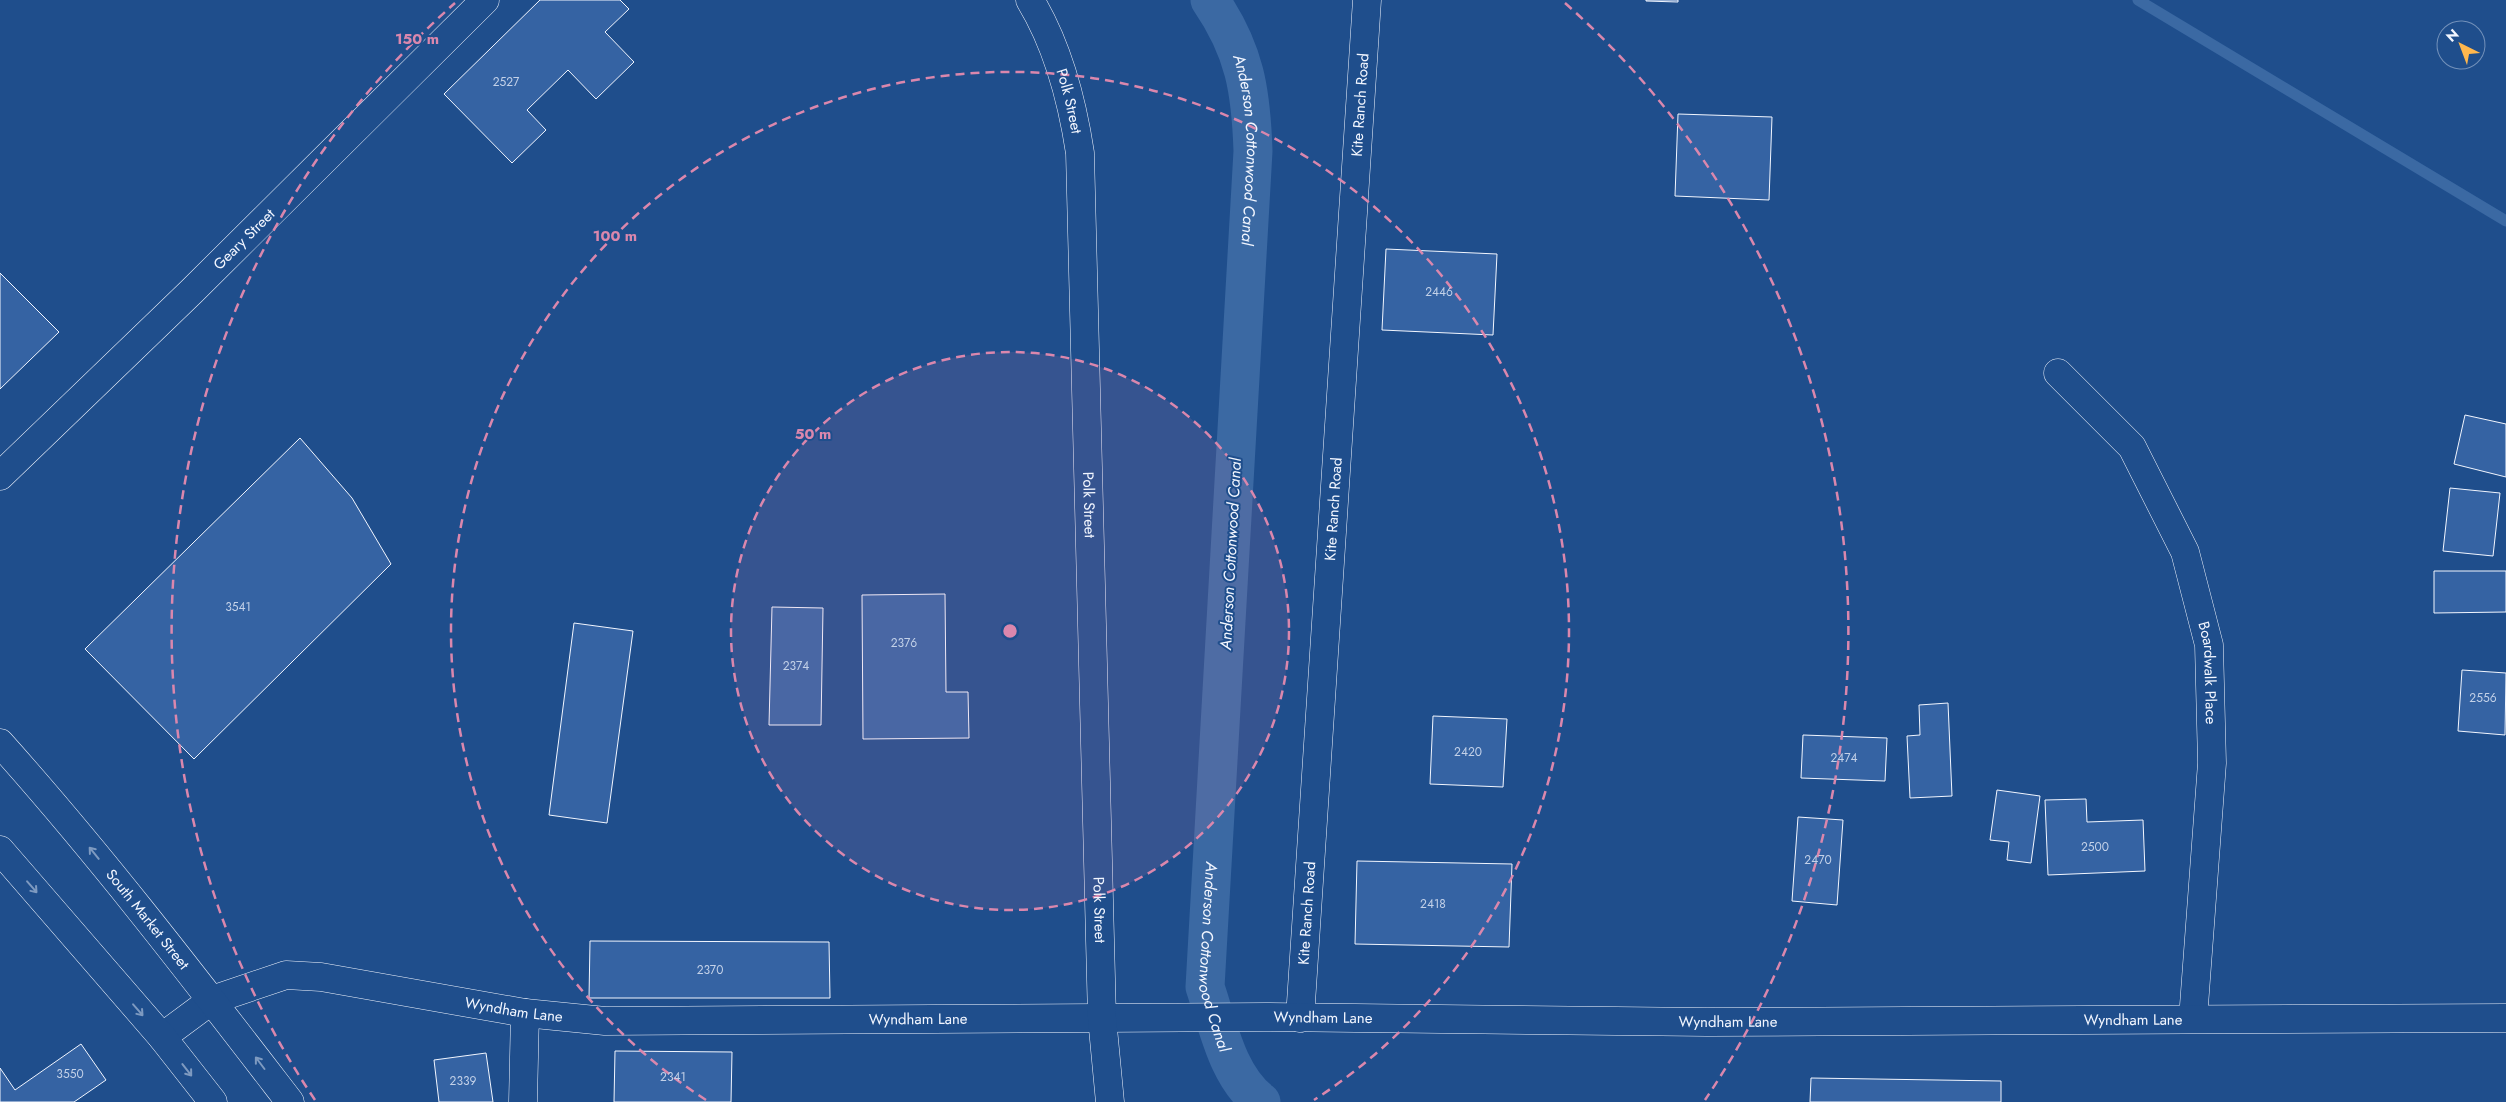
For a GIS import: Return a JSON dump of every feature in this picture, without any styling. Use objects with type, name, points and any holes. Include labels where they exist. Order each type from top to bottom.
[{"type":"street","name":"Geary Street","points":[[0,476],[192,291],[485,0]]},
{"type":"street","name":"Polk Street","points":[[1030,0],[1056,58],[1070,100],[1080,152],[1102,1018],[1110,1102]]},
{"type":"street","name":"Kite Ranch Road","points":[[1300,1018],[1367,0]]},
{"type":"street","name":"Boardwalk Place","points":[[2058,373],[2132,447],[2184,552],[2209,645],[2212,763],[2193,1019]]},
{"type":"street","name":"South Market Street","points":[[0,743],[51,800],[212,1000],[290,1102]]},
{"type":"street","points":[[0,850],[162,1037],[213,1102]]},
{"type":"street","name":"Wyndham Lane","points":[[162,1037],[212,1000],[286,975],[321,977],[525,1013],[605,1021],[1152,1017],[1707,1022],[2506,1018]]},
{"type":"street","points":[[523,1102],[525,1013]]},
{"type":"building","points":[[540,0],[620,0],[629,9],[605,32],[634,62],[596,99],[568,70],[527,110],[546,130],[512,163],[444,94]]},
{"type":"building","points":[[1678,0],[1678,2],[1646,1]]},
{"type":"building","points":[[1678,114],[1772,117],[1769,200],[1675,196]]},
{"type":"building","points":[[1386,249],[1497,254],[1493,335],[1382,330]]},
{"type":"building","points":[[0,273],[59,332],[0,389]]},
{"type":"building","points":[[2465,415],[2506,424],[2506,477],[2454,464]]},
{"type":"building","points":[[300,438],[352,498],[391,564],[194,759],[85,649]]},
{"type":"building","points":[[2450,488],[2500,493],[2493,556],[2443,551]]},
{"type":"building","points":[[2434,571],[2506,571],[2506,612],[2434,613]]},
{"type":"building","points":[[945,594],[946,692],[968,692],[969,738],[863,739],[862,595]]},
{"type":"building","points":[[772,607],[823,608],[821,725],[769,725]]},
{"type":"building","points":[[574,623],[633,631],[607,823],[549,815]]},
{"type":"building","points":[[2462,670],[2506,673],[2505,735],[2458,731]]},
{"type":"building","points":[[1948,703],[1952,796],[1910,798],[1907,736],[1920,735],[1919,705]]},
{"type":"building","points":[[1433,716],[1507,719],[1503,787],[1430,784]]},
{"type":"building","points":[[1803,735],[1887,738],[1885,781],[1801,778]]},
{"type":"building","points":[[1997,790],[2040,796],[2031,863],[2007,860],[2009,842],[1990,840]]},
{"type":"building","points":[[2086,799],[2087,822],[2143,820],[2145,871],[2048,875],[2045,800]]},
{"type":"building","points":[[1798,817],[1843,820],[1837,905],[1792,901]]},
{"type":"building","points":[[1357,861],[1512,864],[1509,947],[1355,944]]},
{"type":"building","points":[[590,941],[829,942],[830,998],[589,998]]},
{"type":"building","points":[[81,1044],[106,1080],[74,1102],[0,1102],[0,1068],[15,1090]]},
{"type":"building","points":[[615,1051],[732,1052],[731,1102],[614,1102]]},
{"type":"building","points":[[486,1053],[493,1102],[439,1102],[434,1060]]},
{"type":"building","points":[[1811,1078],[2001,1081],[2001,1102],[1810,1102]]},
{"type":"waterway","name":"Anderson Cottonwood Canal","points":[[1210,0],[1231,37],[1244,72],[1248,90],[1253,151],[1205,987],[1219,1033],[1232,1064],[1249,1091],[1261,1102]]},
{"type":"waterway","points":[[2138,0],[2506,221]]}]
